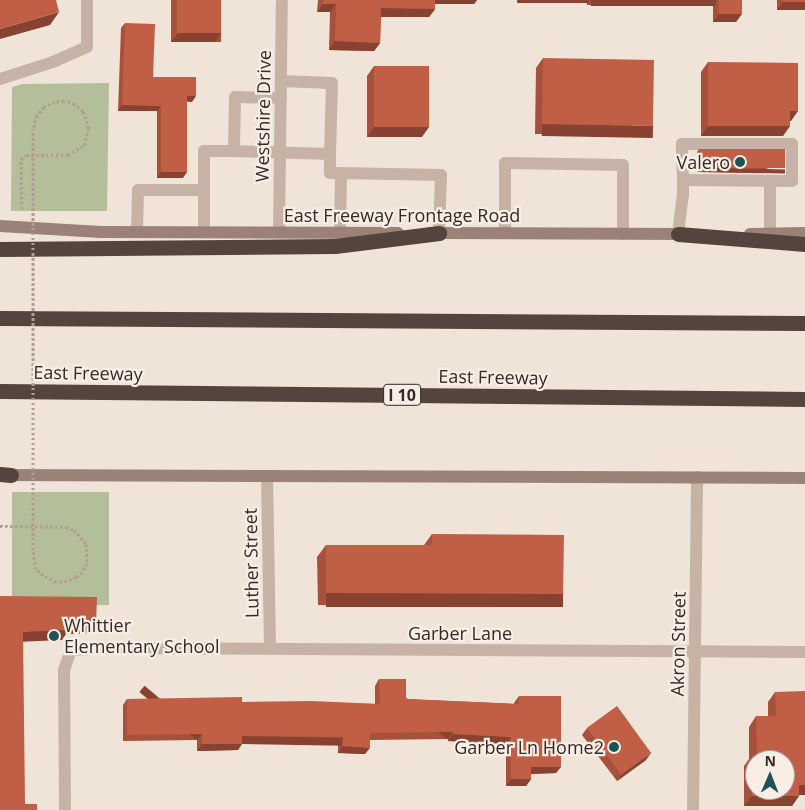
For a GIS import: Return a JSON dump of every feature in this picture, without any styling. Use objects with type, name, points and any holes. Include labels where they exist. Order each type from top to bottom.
[{"type":"highway","points":[[0,249],[336,246],[440,233]]},
{"type":"highway","points":[[678,234],[805,244]]},
{"type":"highway","points":[[0,318],[805,323]]},
{"type":"highway","name":"East Freeway","points":[[0,391],[805,399]]},
{"type":"main road","name":"East Freeway Frontage Road","points":[[0,226],[137,232],[805,233]]},
{"type":"main road","points":[[4,475],[805,478]]},
{"type":"street","points":[[0,79],[53,62],[87,47],[87,0]]},
{"type":"street","name":"Westshire Drive","points":[[279,232],[282,0]]},
{"type":"street","points":[[281,81],[332,83],[330,173],[441,175],[440,233]]},
{"type":"street","points":[[234,151],[235,97],[281,98]]},
{"type":"street","points":[[678,234],[683,195],[682,144],[792,144],[792,181],[683,180]]},
{"type":"street","points":[[204,232],[204,151],[330,154]]},
{"type":"street","points":[[505,233],[505,162],[623,165],[623,234]]},
{"type":"street","points":[[340,232],[341,173]]},
{"type":"street","points":[[770,181],[770,233]]},
{"type":"street","points":[[137,232],[138,190],[204,190]]},
{"type":"street","name":"Luther Street","points":[[267,476],[270,649]]},
{"type":"street","name":"Akron Street","points":[[693,810],[696,652],[696,477]]},
{"type":"street","name":"Garber Lane","points":[[66,810],[64,670],[71,650],[114,648],[805,652]]},
{"type":"path","points":[[0,526],[25,527],[33,527],[58,527],[66,527],[74,530],[82,536],[88,553],[82,572],[67,581],[56,582],[36,569],[33,550],[33,531],[33,521],[33,511],[33,158],[33,149],[33,129],[44,107],[55,102],[64,101],[75,104],[83,111],[89,128],[84,145],[78,151],[68,155],[62,156],[53,155],[35,155],[26,155],[21,159],[23,227]]},
{"type":"green space","points":[[109,83],[107,211],[11,211],[12,87],[22,84]]},
{"type":"green space","points":[[12,492],[109,492],[109,605],[12,605]]},
{"type":"building","points":[[0,0],[56,0],[59,12],[0,29]]},
{"type":"building","points":[[177,0],[221,0],[221,33],[177,33]]},
{"type":"building","points":[[323,0],[435,0],[435,9],[381,8],[380,43],[335,41],[336,4],[323,4]]},
{"type":"building","points":[[719,0],[742,0],[742,14],[719,14]]},
{"type":"building","points":[[783,0],[805,0],[805,2],[783,2]]},
{"type":"building","points":[[125,23],[155,24],[153,77],[196,77],[196,96],[187,96],[187,172],[161,172],[161,106],[122,105]]},
{"type":"building","points":[[543,58],[654,60],[653,126],[542,124]]},
{"type":"building","points":[[708,62],[798,63],[798,111],[790,111],[790,126],[708,126]]},
{"type":"building","points":[[374,66],[429,66],[429,127],[374,127]]},
{"type":"building","name":"Valero","points":[[699,149],[785,149],[785,168],[699,168]]},
{"type":"building","points":[[432,534],[564,535],[563,594],[326,593],[326,545],[432,545]]},
{"type":"building","points":[[0,596],[97,597],[96,624],[69,624],[69,630],[23,632],[25,804],[37,804],[37,810],[0,810]]},
{"type":"building","points":[[379,679],[406,679],[406,699],[519,704],[519,696],[561,696],[561,767],[531,767],[531,779],[511,779],[511,737],[453,734],[453,732],[370,733],[370,748],[342,746],[343,737],[242,736],[242,744],[202,744],[202,734],[127,735],[127,699],[242,697],[242,702],[311,701],[380,704]]},
{"type":"building","points":[[805,691],[805,785],[799,785],[799,796],[795,796],[795,750],[757,750],[756,716],[776,716],[775,692]]},
{"type":"building","name":"Garber Ln Home2","points":[[617,706],[651,753],[621,775],[587,728]]},
{"type":"place","name":"Valero","points":[[740,162]]},
{"type":"place","name":"Whittier Elementary School","points":[[54,636]]},
{"type":"place","name":"Garber Ln Home2","points":[[614,747]]}]
